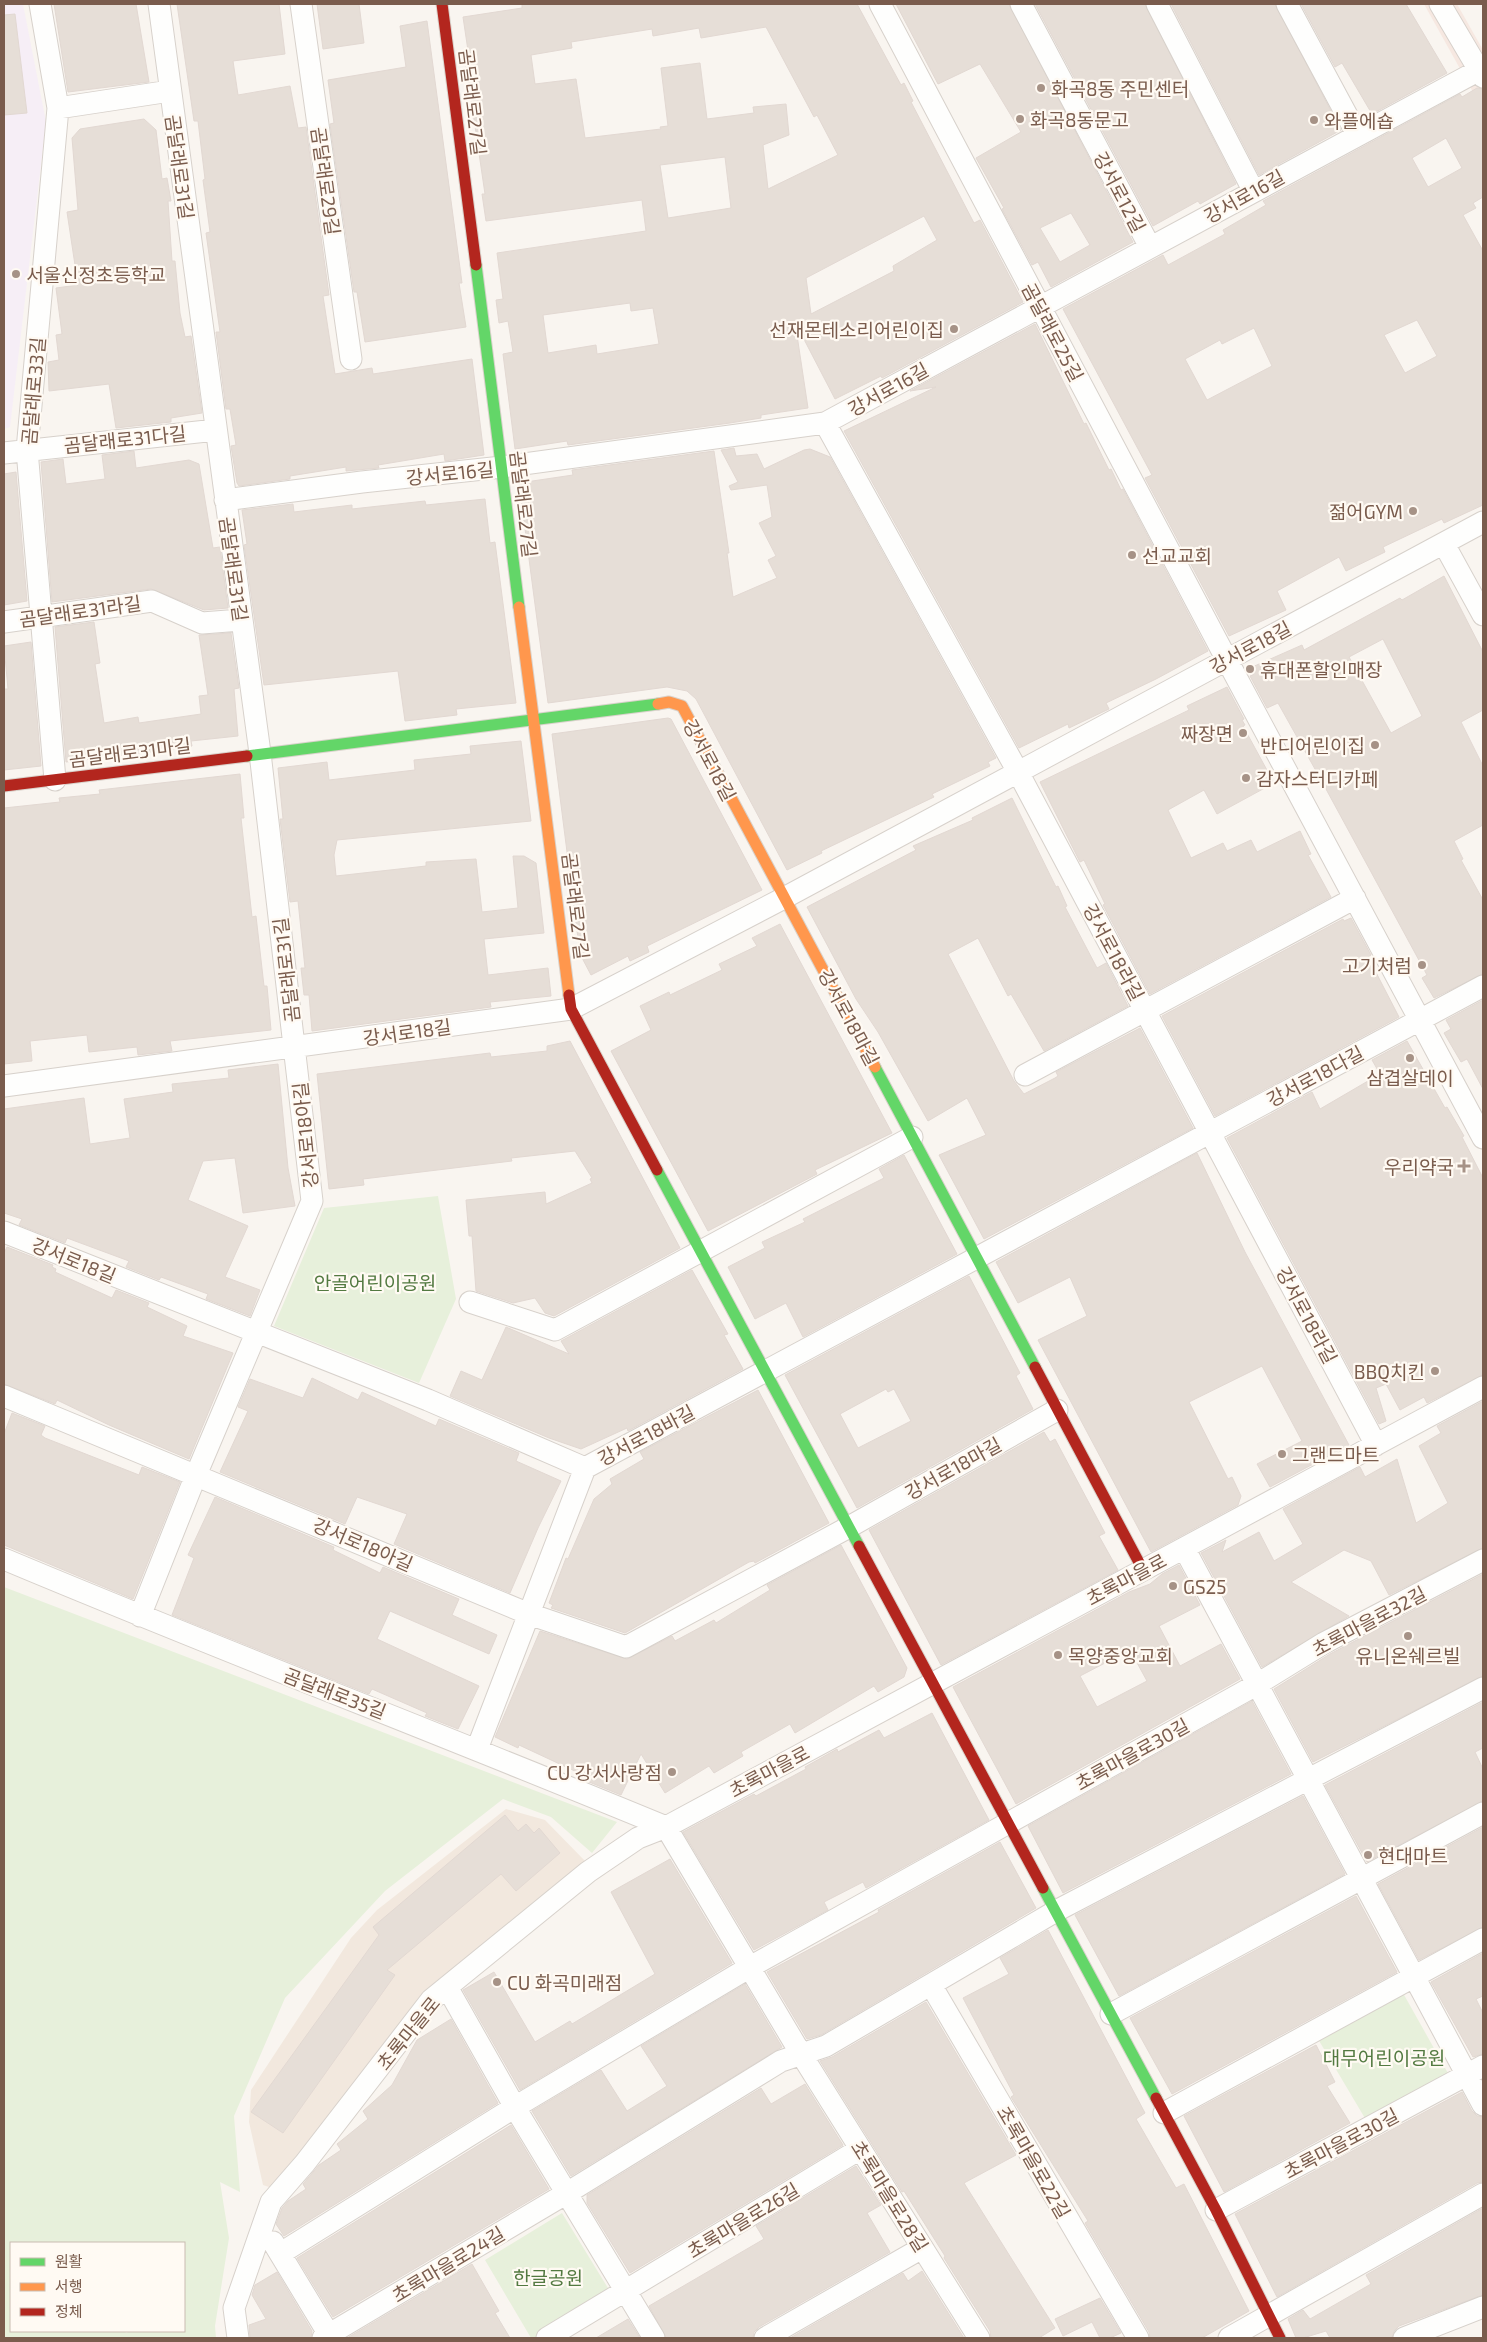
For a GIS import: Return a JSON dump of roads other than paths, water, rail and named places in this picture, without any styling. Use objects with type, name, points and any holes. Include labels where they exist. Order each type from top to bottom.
[{"type":"street","name":"곰달래로33길","points":[[40,4],[58,108],[27,450],[39,616],[55,780]]},
{"type":"street","name":"곰달래로31길","points":[[159,4],[260,753],[296,1047]]},
{"type":"street","name":"곰달래로29길","points":[[301,4],[351,359]]},
{"type":"street","name":"곰달래로27길","points":[[442,4],[571,1009]]},
{"type":"street","name":"곰달래로25길","points":[[880,4],[1227,660]]},
{"type":"street","name":"강서로12길","points":[[1021,4],[1150,247]]},
{"type":"street","points":[[1157,4],[1254,190]]},
{"type":"street","points":[[1287,4],[1356,134]]},
{"type":"street","points":[[1440,4],[1482,72]]},
{"type":"street","name":"강서로16길","points":[[225,500],[362,482],[502,467],[826,423],[1356,134],[1482,72]]},
{"type":"street","name":"곰달래로31길","points":[[58,108],[170,91]]},
{"type":"street","points":[[826,423],[1018,772]]},
{"type":"street","name":"곰달래로31다길","points":[[4,453],[216,430]]},
{"type":"street","name":"강서로18길","points":[[4,1086],[571,1009],[784,898],[1483,522]]},
{"type":"street","points":[[1444,544],[1483,616]]},
{"type":"street","name":"곰달래로31라길","points":[[4,622],[152,601],[202,623],[241,620]]},
{"type":"street","points":[[1227,660],[1483,1138]]},
{"type":"street","name":"강서로18길","points":[[260,753],[534,721],[669,702],[682,706],[784,898]]},
{"type":"street","name":"곰달래로31마길","points":[[4,786],[260,753]]},
{"type":"street","name":"강서로18라길","points":[[1018,772],[1376,1444]]},
{"type":"street","name":"강서로18마길","points":[[784,898],[1143,1570]]},
{"type":"street","points":[[1025,1075],[1355,898]]},
{"type":"street","name":"강서로18다길","points":[[1210,1133],[1483,986]]},
{"type":"street","points":[[571,1009],[1216,2210],[1280,2338]]},
{"type":"street","name":"강서로18아길","points":[[140,1616],[196,1475],[312,1201],[296,1047]]},
{"type":"street","points":[[766,1371],[1210,1133]]},
{"type":"street","points":[[470,1302],[555,1330],[912,1137]]},
{"type":"street","name":"강서로18길","points":[[4,1232],[256,1332]]},
{"type":"street","points":[[256,1332],[428,1400],[585,1468]]},
{"type":"street","name":"강서로18바길","points":[[477,1748],[585,1468],[766,1371]]},
{"type":"street","name":"초록마을로","points":[[238,2338],[234,2308],[271,2202],[305,2163],[431,2000],[588,1872],[638,1838],[666,1827],[1483,1387]]},
{"type":"street","name":"강서로18아길","points":[[4,1396],[529,1614]]},
{"type":"street","name":"강서로18마길","points":[[849,1526],[1057,1410]]},
{"type":"street","points":[[529,1614],[626,1647],[849,1526]]},
{"type":"street","points":[[1184,1548],[1413,1977],[1475,2070],[1483,2105]]},
{"type":"street","name":"곰달래로35길","points":[[4,1559],[140,1616],[477,1748],[666,1827]]},
{"type":"street","name":"초록마을로32길","points":[[1256,1684],[1324,1644],[1483,1560]]},
{"type":"street","name":"초록마을로30길","points":[[1008,1823],[1256,1684]]},
{"type":"street","points":[[567,2193],[781,2061],[826,2046],[1056,1911],[1483,1688]]},
{"type":"street","points":[[1111,2014],[1483,1814]]},
{"type":"street","points":[[281,2253],[515,2107],[750,1967],[1008,1823]]},
{"type":"street","name":"초록마을로28길","points":[[666,1827],[801,2054],[979,2338]]},
{"type":"street","points":[[1164,2113],[1483,1939]]},
{"type":"street","name":"초록마을로22길","points":[[930,1985],[1138,2338]]},
{"type":"street","points":[[447,1987],[515,2107],[654,2338]]},
{"type":"street","name":"초록마을로30길","points":[[1216,2210],[1475,2070]]},
{"type":"street","name":"초록마을로26길","points":[[625,2291],[860,2149]]},
{"type":"street","name":"초록마을로24길","points":[[263,2226],[281,2253],[328,2337],[567,2193]]},
{"type":"street","points":[[1229,2338],[1483,2194]]},
{"type":"street","points":[[766,2338],[922,2248]]},
{"type":"street","points":[[547,2338],[625,2291]]},
{"type":"street","points":[[1404,2338],[1483,2307]]},
{"type":"place","name":"화곡8동 주민센터","points":[[1041,88]]},
{"type":"place","name":"화곡8동문고","points":[[1020,119]]},
{"type":"place","name":"와플에숍","points":[[1314,120]]},
{"type":"place","name":"서울신정초등학교","points":[[16,274]]},
{"type":"place","name":"선재몬테소리어린이집","points":[[954,329]]},
{"type":"place","name":"젊어GYM","points":[[1413,511]]},
{"type":"place","name":"선교교회","points":[[1132,555]]},
{"type":"place","name":"휴대폰할인매장","points":[[1250,669]]},
{"type":"place","name":"짜장면","points":[[1243,733]]},
{"type":"place","name":"반디어린이집","points":[[1375,745]]},
{"type":"place","name":"감자스터디카페","points":[[1246,778]]},
{"type":"place","name":"고기처럼","points":[[1422,965]]},
{"type":"place","name":"삼겹살데이","points":[[1410,1058]]},
{"type":"place","name":"우리약국","points":[[1464,1166]]},
{"type":"place","name":"BBQ치킨","points":[[1435,1371]]},
{"type":"place","name":"그랜드마트","points":[[1282,1454]]},
{"type":"place","name":"GS25","points":[[1173,1586]]},
{"type":"place","name":"유니온쉐르빌","points":[[1408,1636]]},
{"type":"place","name":"목양중앙교회","points":[[1058,1655]]},
{"type":"place","name":"CU 강서사랑점","points":[[672,1772]]},
{"type":"place","name":"현대마트","points":[[1368,1855]]},
{"type":"place","name":"CU 화곡미래점","points":[[497,1982]]},
{"type":"park label","name":"안골어린이공원","points":[[375,1282]]},
{"type":"park label","name":"대무어린이공원","points":[[1384,2057]]},
{"type":"park label","name":"한글공원","points":[[548,2277]]}]
